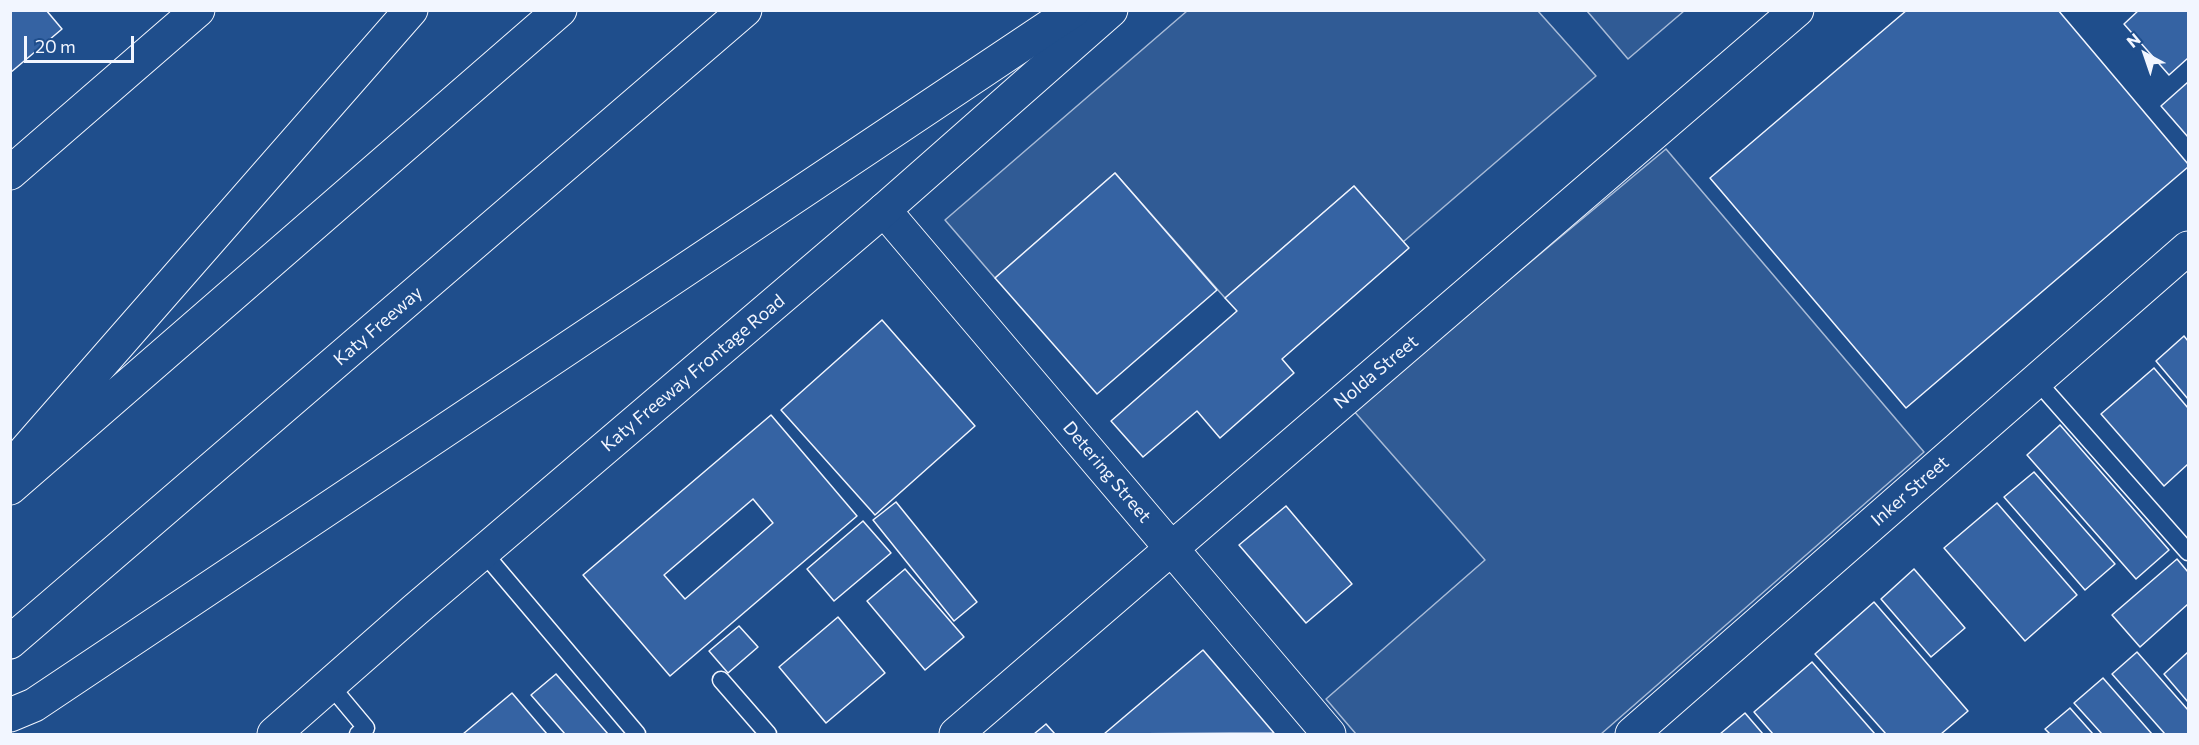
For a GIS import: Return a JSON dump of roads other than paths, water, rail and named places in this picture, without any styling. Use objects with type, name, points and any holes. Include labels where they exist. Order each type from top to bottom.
[{"type":"main road","points":[[10,173],[198,10]]},
{"type":"main road","points":[[10,467],[411,10]]},
{"type":"main road","points":[[10,488],[560,10]]},
{"type":"main road","name":"Katy Freeway","points":[[10,642],[745,10]]},
{"type":"main road","points":[[10,715],[34,705],[1074,10]]},
{"type":"main road","name":"Katy Freeway Frontage Road","points":[[274,735],[483,552],[884,210],[1111,10]]},
{"type":"main road","name":"Nolda Street","points":[[956,735],[1786,14]]},
{"type":"main road","name":"Detering Street","points":[[884,210],[1329,735]]},
{"type":"main road","name":"Inker Street","points":[[1632,735],[2188,248]]},
{"type":"lane","points":[[2037,381],[2188,552]]},
{"type":"lane","points":[[483,552],[637,735]]},
{"type":"lane","points":[[721,680],[768,735]]},
{"type":"lane","points":[[330,685],[365,732]]}]
